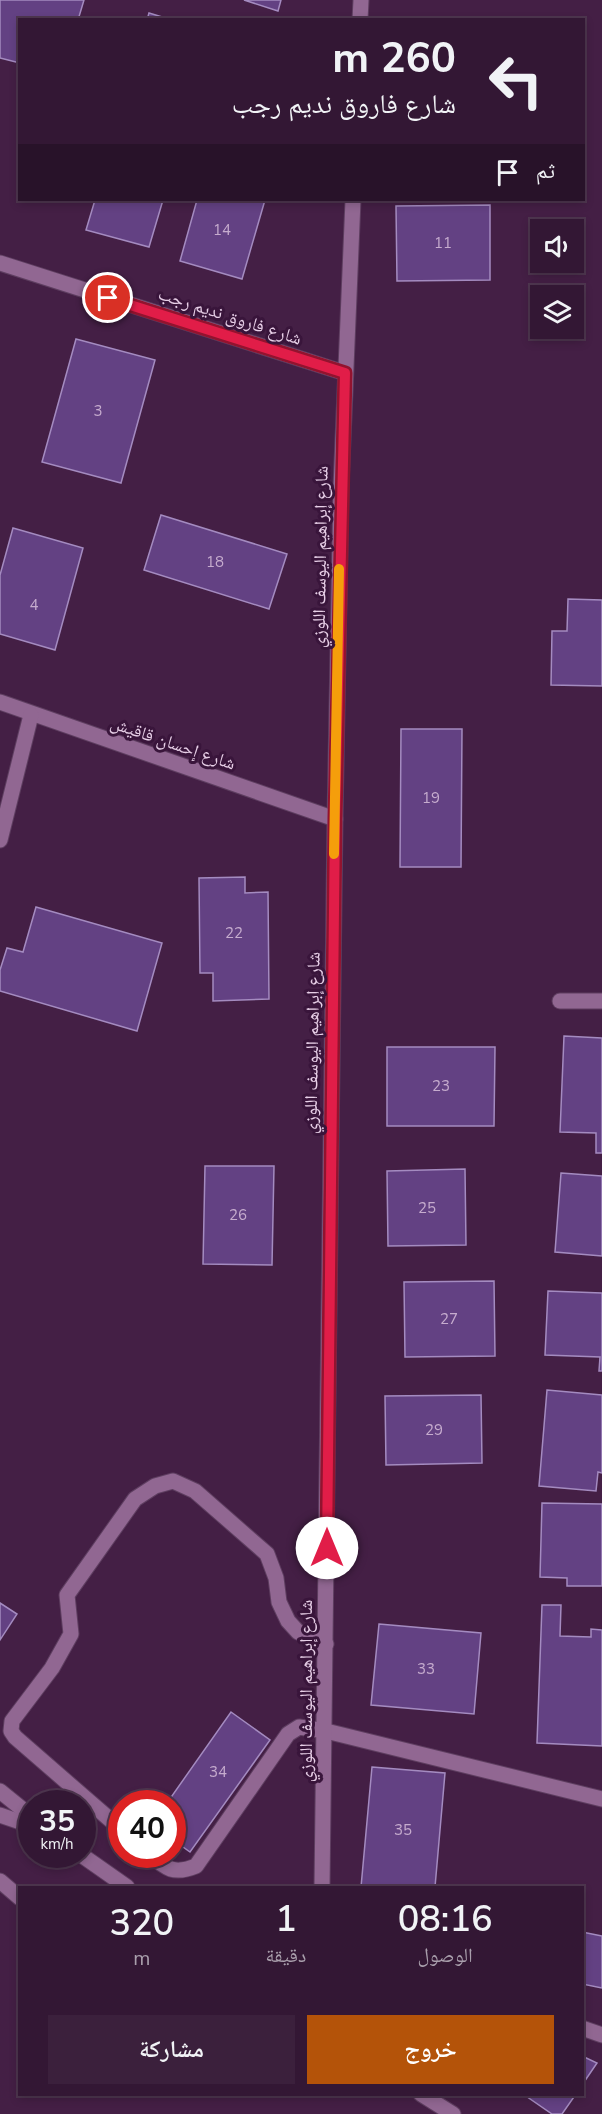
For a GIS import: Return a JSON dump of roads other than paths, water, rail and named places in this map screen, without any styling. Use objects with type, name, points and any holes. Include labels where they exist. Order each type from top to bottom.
[{"type":"street","points":[[360,18],[361,0]]},
{"type":"street","name":"شارع إبراهيم اليوسف اللوزي","points":[[322,1886],[326,1731],[335,819],[345,373],[353,201]]},
{"type":"street","name":"شارع فاروق نديم رجب","points":[[0,263],[345,373]]},
{"type":"street","name":"شارع إحسان قاقيش","points":[[0,702],[31,715],[335,819]]},
{"type":"street","points":[[0,840],[31,715]]},
{"type":"street","points":[[560,1001],[602,1001]]},
{"type":"street","points":[[108,1818],[15,1737],[10,1727],[12,1721],[52,1668],[71,1634],[67,1595],[135,1499],[155,1486],[173,1481],[195,1491],[267,1554],[276,1578],[279,1602],[293,1627],[298,1632],[326,1644]]},
{"type":"street","points":[[170,1868],[181,1871],[196,1866],[291,1730],[299,1727],[326,1731],[602,1799]]},
{"type":"street","points":[[0,1791],[18,1806]]},
{"type":"street","points":[[0,1815],[18,1821]]},
{"type":"street","points":[[96,1865],[126,1886]]},
{"type":"street","points":[[0,1881],[18,1896]]},
{"type":"street","points":[[584,2029],[602,2035]]},
{"type":"street","points":[[424,2096],[453,2114]]}]
